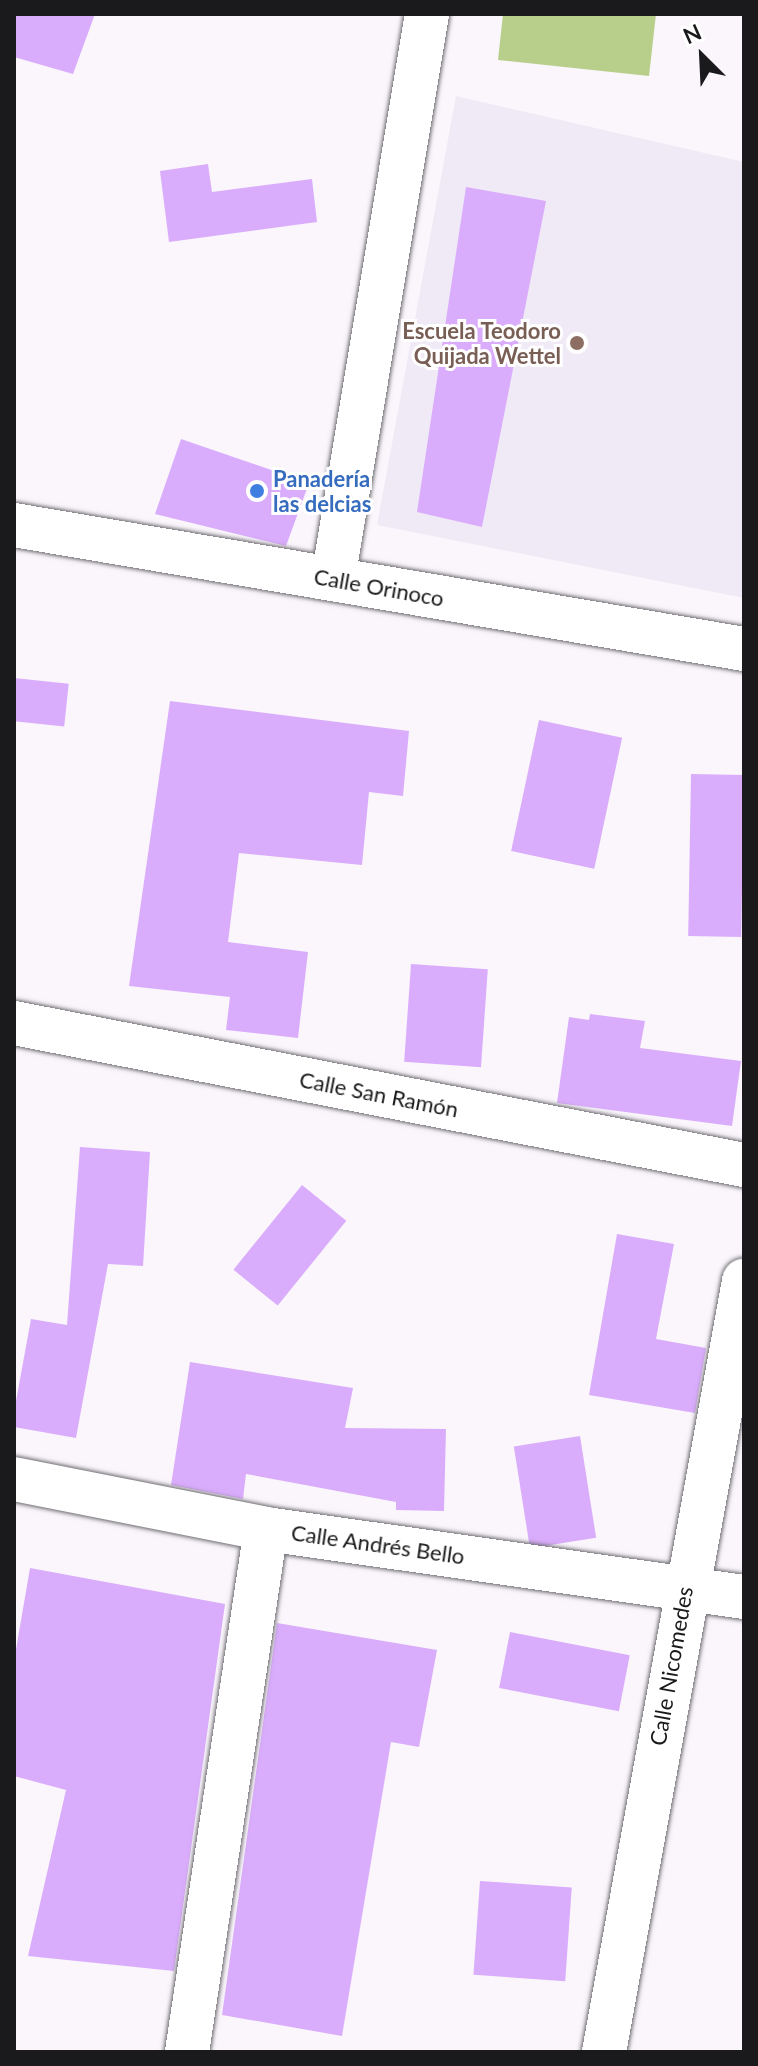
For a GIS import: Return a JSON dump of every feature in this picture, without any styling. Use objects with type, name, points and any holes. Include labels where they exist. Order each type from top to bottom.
[{"type":"street","points":[[333,579],[427,14]]},
{"type":"street","name":"Calle Orinoco","points":[[14,525],[744,649]]},
{"type":"street","name":"Calle San Ramón","points":[[14,1023],[744,1165]]},
{"type":"street","name":"Calle Nicomedes","points":[[604,2052],[685,1586],[744,1281]]},
{"type":"street","name":"Calle Andrés Bello","points":[[14,1479],[266,1529],[685,1586],[744,1597]]},
{"type":"street","points":[[187,2052],[266,1529]]},
{"type":"shaded area","name":"Escuela Teodoro Quijada Wettel","points":[[456,96],[744,162],[744,598],[377,525]]},
{"type":"green space","points":[[503,14],[656,14],[649,76],[498,60]]},
{"type":"building","points":[[14,14],[95,14],[73,74],[14,57]]},
{"type":"building","points":[[208,164],[212,192],[312,179],[317,222],[169,242],[160,171]]},
{"type":"building","points":[[466,187],[546,201],[482,527],[417,512]]},
{"type":"building","points":[[181,439],[309,483],[286,546],[155,514]]},
{"type":"building","points":[[14,678],[69,684],[64,727],[14,721]]},
{"type":"building","points":[[170,701],[409,731],[403,796],[369,792],[362,865],[239,853],[228,942],[308,952],[298,1038],[226,1030],[230,997],[129,986]]},
{"type":"building","points":[[539,720],[622,738],[594,869],[511,851]]},
{"type":"building","points":[[691,774],[744,775],[741,937],[688,936]]},
{"type":"building","points":[[411,964],[488,969],[481,1067],[404,1062]]},
{"type":"building","points":[[590,1014],[645,1021],[640,1048],[741,1061],[732,1126],[557,1103],[569,1017],[589,1020]]},
{"type":"building","points":[[80,1147],[150,1152],[143,1266],[108,1264],[76,1438],[14,1427],[14,1412],[31,1319],[67,1325]]},
{"type":"building","points":[[302,1185],[346,1221],[278,1306],[233,1270]]},
{"type":"building","points":[[617,1234],[674,1244],[656,1339],[706,1348],[695,1413],[589,1395]]},
{"type":"building","points":[[190,1362],[353,1388],[345,1428],[446,1429],[444,1511],[396,1510],[396,1502],[246,1474],[243,1499],[171,1485]]},
{"type":"building","points":[[580,1436],[596,1538],[530,1548],[514,1446]]},
{"type":"building","points":[[30,1568],[225,1604],[174,1971],[28,1956],[66,1790],[14,1776],[14,1661]]},
{"type":"building","points":[[277,1623],[437,1650],[419,1747],[391,1742],[342,2036],[222,2015]]},
{"type":"building","points":[[510,1632],[630,1655],[619,1711],[499,1688]]},
{"type":"building","points":[[480,1881],[572,1887],[565,1981],[473,1975]]},
{"type":"place","name":"Escuela Teodoro Quijada Wettel","points":[[577,343]]},
{"type":"place","name":"Panadería las delcias","points":[[257,491]]}]
